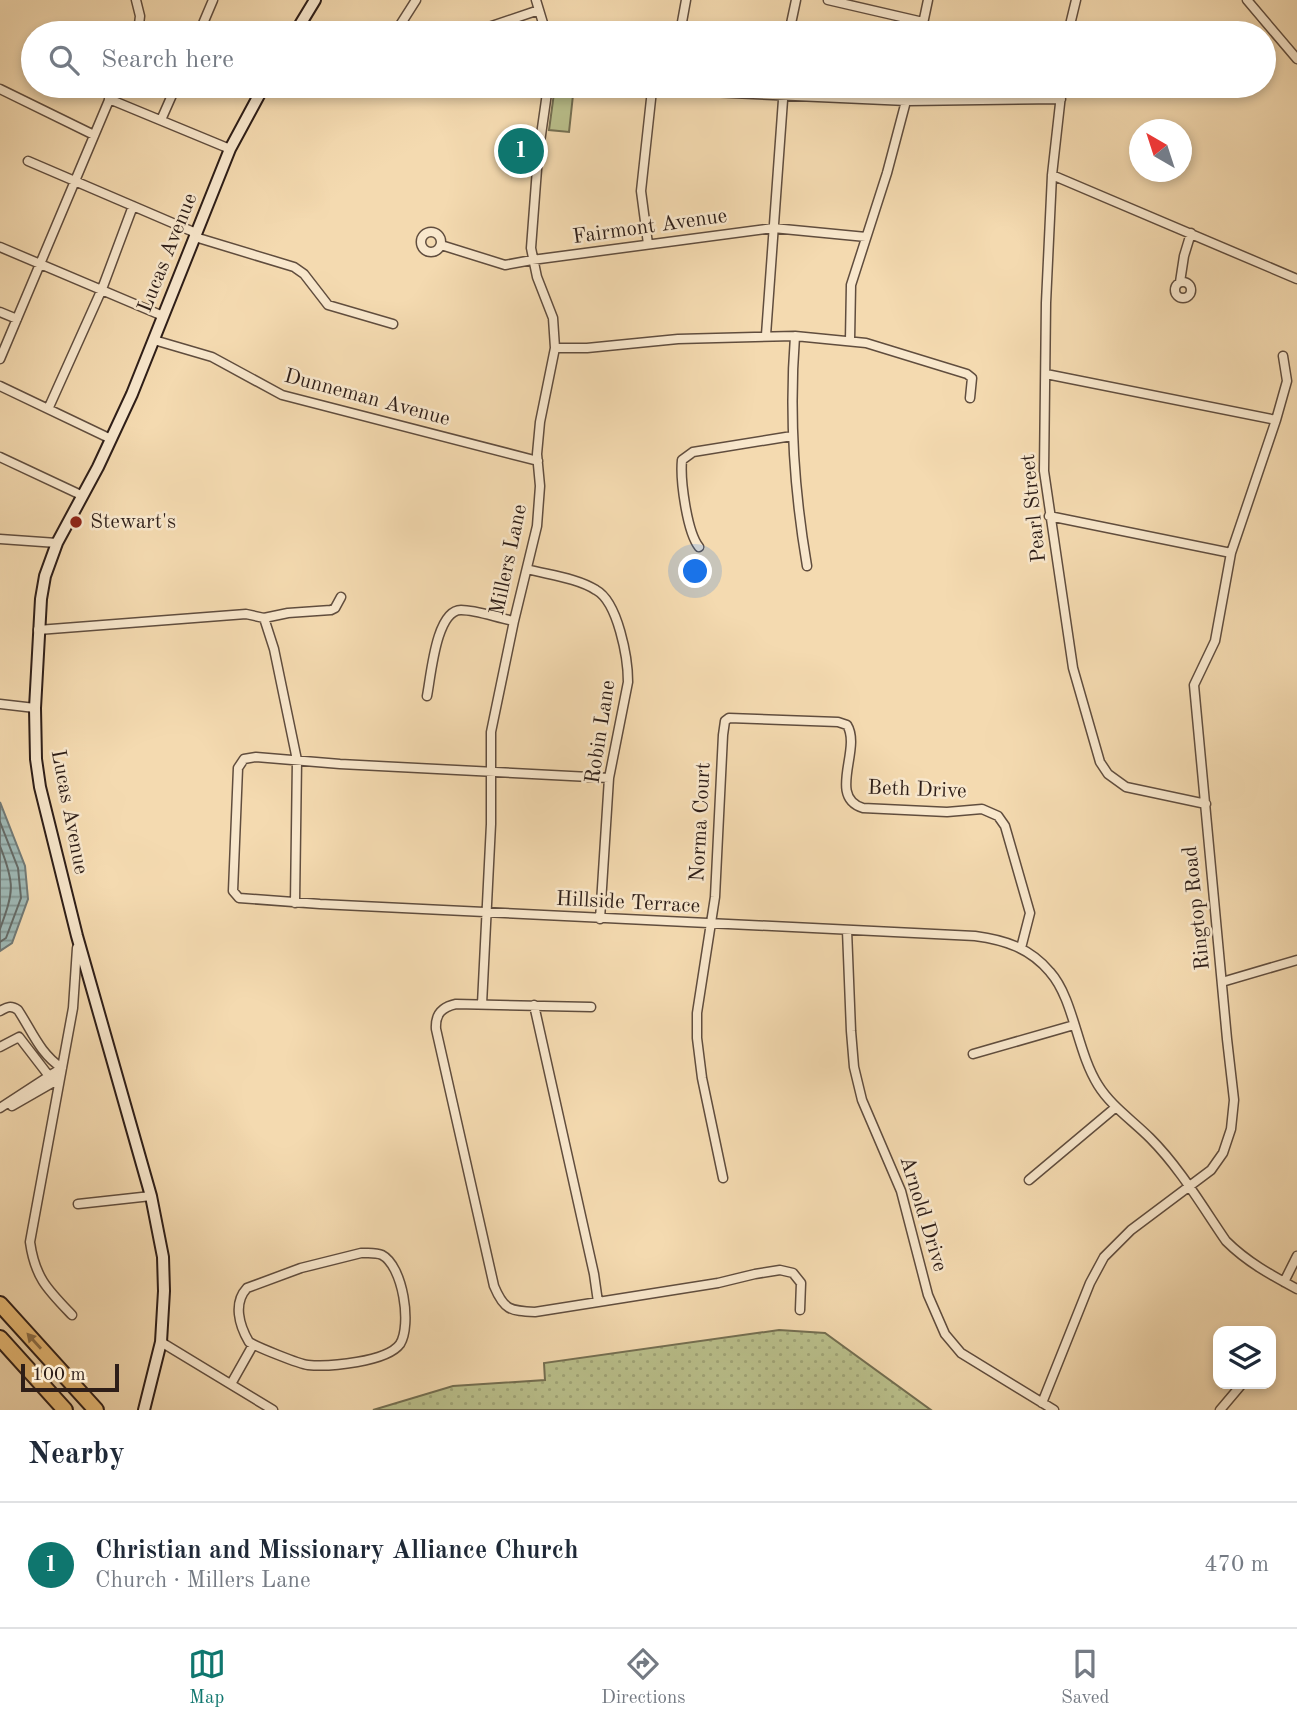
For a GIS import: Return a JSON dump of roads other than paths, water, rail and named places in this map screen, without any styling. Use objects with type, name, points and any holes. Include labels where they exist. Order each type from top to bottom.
[{"type":"highway","points":[[0,1304],[96,1410]]},
{"type":"highway","points":[[0,1338],[65,1410]]},
{"type":"street","points":[[136,0],[139,21]]},
{"type":"street","points":[[204,21],[213,0]]},
{"type":"street","points":[[302,21],[315,0]]},
{"type":"street","points":[[403,21],[416,0]]},
{"type":"street","points":[[536,0],[542,21]]},
{"type":"street","points":[[682,21],[686,0]]},
{"type":"street","points":[[792,21],[796,0]]},
{"type":"street","points":[[828,0],[919,21]]},
{"type":"street","points":[[923,21],[928,0]]},
{"type":"street","points":[[1071,21],[1076,0]]},
{"type":"street","points":[[1247,0],[1265,21]]},
{"type":"street","points":[[506,21],[539,10]]},
{"type":"street","points":[[1276,34],[1297,59]]},
{"type":"street","points":[[0,89],[94,135]]},
{"type":"street","points":[[161,120],[171,98]]},
{"type":"street","name":"Lucas Avenue","points":[[145,1406],[161,1342],[163,1257],[151,1196],[77,936],[40,788],[36,759],[35,708],[38,630],[45,576],[57,543],[111,439],[154,340],[230,149],[258,98]]},
{"type":"street","name":"Millers Lane","points":[[482,1004],[492,773],[491,732],[537,526],[543,398],[555,348],[553,318],[532,260],[531,225],[547,98]]},
{"type":"street","points":[[648,244],[641,191],[651,98]]},
{"type":"street","points":[[766,335],[783,98]]},
{"type":"street","points":[[833,98],[907,101],[1061,99]]},
{"type":"street","points":[[850,340],[851,285],[908,98]]},
{"type":"street","points":[[0,359],[109,99],[230,149]]},
{"type":"street","name":"Pearl Street","points":[[1061,99],[1052,175],[1044,471],[1073,668],[1100,762],[1108,774],[1126,787],[1206,804]]},
{"type":"street","points":[[28,161],[196,235],[295,267],[304,274],[328,305],[393,324]]},
{"type":"street","points":[[1052,175],[1297,279]]},
{"type":"street","points":[[49,407],[102,289],[133,205]]},
{"type":"street","name":"Fairmont Avenue","points":[[441,245],[505,265],[773,228],[866,237]]},
{"type":"street","points":[[1180,282],[1191,233]]},
{"type":"street","points":[[0,247],[163,316]]},
{"type":"street","points":[[0,312],[17,319]]},
{"type":"street","points":[[555,348],[766,335],[850,340],[968,374],[972,378],[970,398]]},
{"type":"street","points":[[795,336],[792,436],[807,566]]},
{"type":"street","name":"Dunneman Avenue","points":[[154,340],[212,358],[282,395],[538,461]]},
{"type":"street","name":"Ringtop Road","points":[[1042,1403],[1090,1283],[1104,1257],[1132,1230],[1211,1170],[1223,1153],[1233,1120],[1234,1093],[1194,685],[1214,641],[1231,553],[1287,381],[1283,356]]},
{"type":"street","points":[[1046,374],[1276,421]]},
{"type":"street","points":[[0,386],[49,407],[111,439]]},
{"type":"street","points":[[699,547],[693,540],[682,483],[682,460],[693,452],[792,436]]},
{"type":"street","points":[[0,457],[81,495]]},
{"type":"street","points":[[1049,516],[1231,553]]},
{"type":"street","points":[[0,539],[57,543]]},
{"type":"street","name":"Robin Lane","points":[[527,569],[587,585],[602,593],[613,611],[628,666],[628,682],[609,778],[600,919]]},
{"type":"street","points":[[38,630],[246,614],[264,618],[288,613],[331,610],[341,597]]},
{"type":"street","points":[[427,696],[442,624],[451,613],[462,610],[514,621]]},
{"type":"street","points":[[264,618],[274,649],[297,760],[295,902]]},
{"type":"street","points":[[0,704],[35,708]]},
{"type":"street","name":"Norma Court","points":[[723,1178],[702,1078],[697,1013],[715,897],[723,735],[725,720],[729,718]]},
{"type":"street","name":"Beth Drive","points":[[729,718],[838,722],[847,725],[851,737],[847,794],[855,806],[947,812],[982,809],[993,812],[1005,826],[1029,906],[1029,922],[1021,948]]},
{"type":"street","name":"Hillside Terrace","points":[[297,760],[257,757],[244,759],[238,768],[232,882],[234,894],[239,898],[600,919],[975,936],[995,939],[1021,948]]},
{"type":"street","points":[[297,760],[609,778]]},
{"type":"street","name":"Arnold Drive","points":[[847,930],[854,1067],[862,1100],[901,1191],[928,1294],[945,1334],[955,1348],[1003,1381],[1054,1410]]},
{"type":"street","points":[[72,1315],[41,1282],[36,1273],[30,1242],[73,1008],[78,965],[77,936]]},
{"type":"street","points":[[1021,948],[1034,956],[1055,978],[1098,1086],[1116,1107],[1149,1137],[1227,1241],[1255,1266],[1297,1289]]},
{"type":"street","points":[[1223,982],[1297,960]]},
{"type":"street","points":[[591,1007],[482,1004],[447,1006],[440,1010],[435,1024],[499,1299],[508,1308],[535,1312],[718,1283],[780,1270],[793,1273],[801,1283],[800,1310]]},
{"type":"street","points":[[534,1005],[598,1302]]},
{"type":"street","points":[[0,1012],[8,1007],[18,1010],[41,1048],[52,1062],[62,1068]]},
{"type":"street","points":[[973,1054],[1074,1025]]},
{"type":"street","points":[[0,1047],[19,1037],[49,1076]]},
{"type":"street","points":[[0,1110],[62,1068]]},
{"type":"street","points":[[0,1110],[59,1079]]},
{"type":"street","points":[[1029,1180],[1116,1107]]},
{"type":"street","points":[[78,1204],[151,1196]]},
{"type":"street","points":[[361,1253],[380,1254],[396,1271],[405,1327],[399,1345],[382,1356],[307,1365],[253,1345],[245,1335],[240,1321],[239,1303],[242,1294],[251,1286],[301,1268],[361,1253]]},
{"type":"street","points":[[1284,1282],[1297,1256]]},
{"type":"street","points":[[161,1342],[273,1410]]},
{"type":"street","points":[[232,1384],[253,1345]]},
{"type":"street","points":[[1220,1410],[1238,1389]]},
{"type":"water","points":[[0,802],[25,866],[28,899],[12,943],[0,951]]},
{"type":"place","name":"Christian and Missionary Alliance Church","points":[[521,151]]},
{"type":"place","name":"Stewart's","points":[[76,522]]}]
